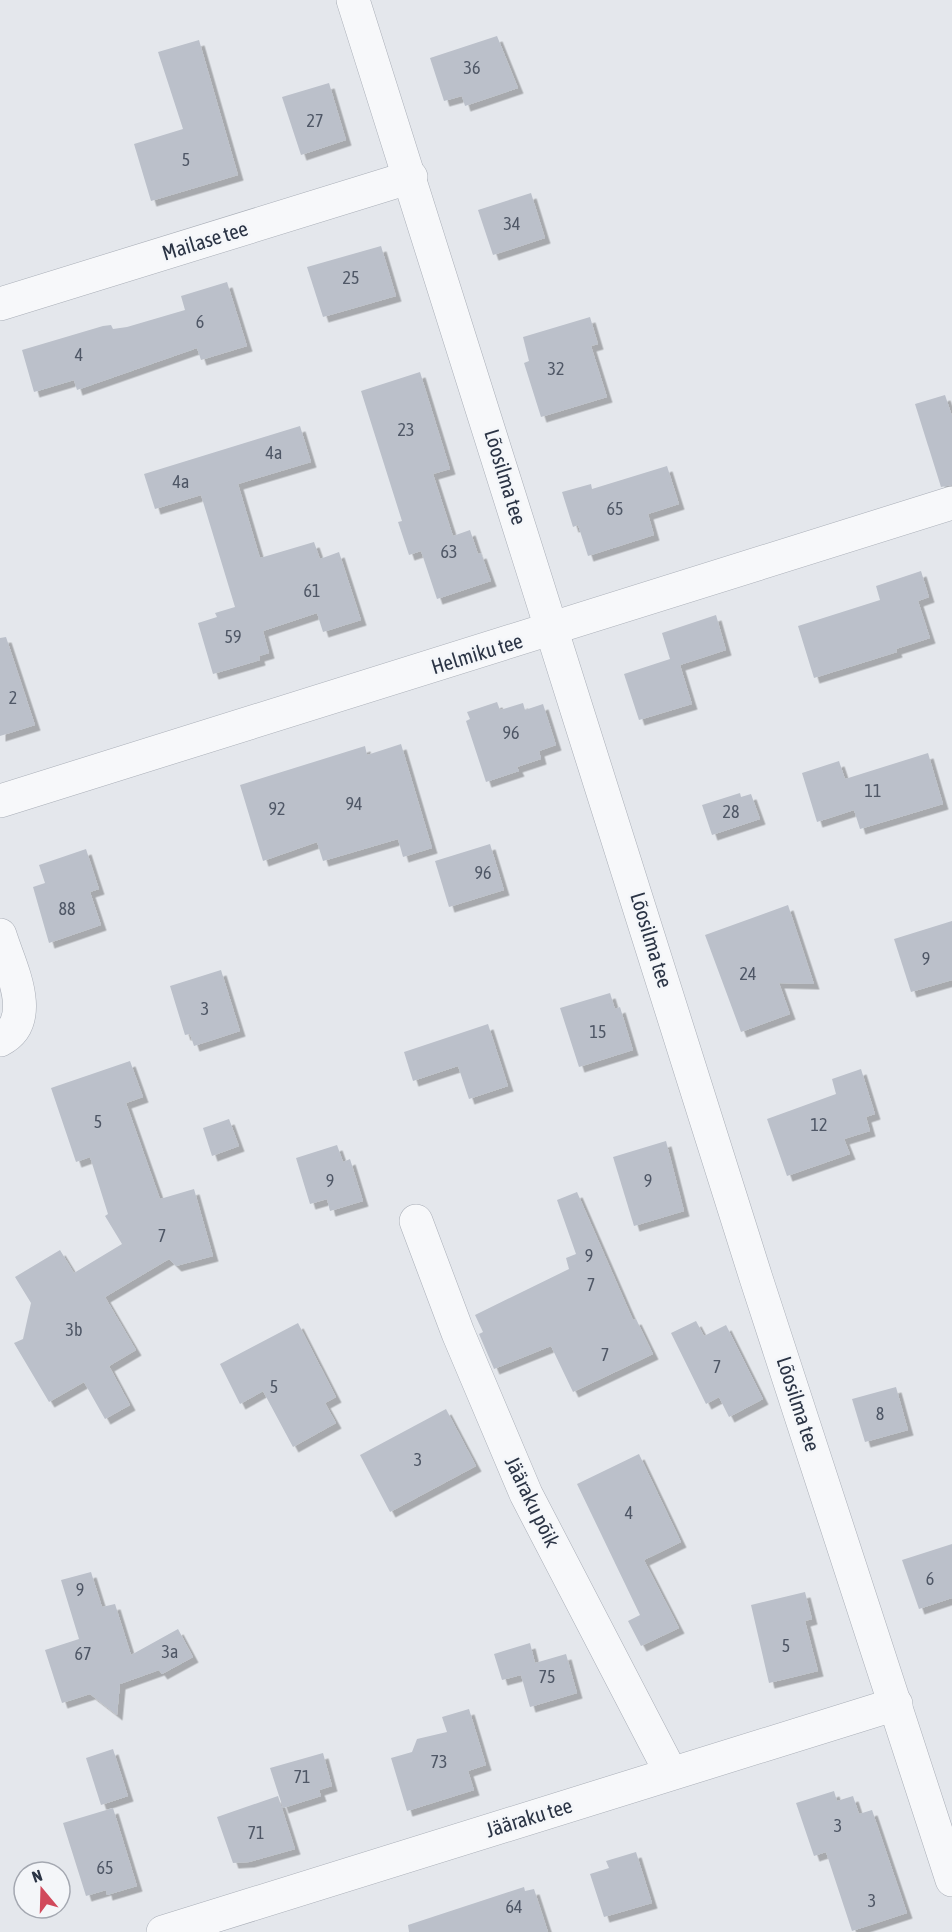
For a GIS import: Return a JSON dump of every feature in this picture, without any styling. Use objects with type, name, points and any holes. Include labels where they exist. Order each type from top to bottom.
[{"type":"street","name":"Lõosilma tee","points":[[353,0],[411,177],[756,1278],[952,1880]]},
{"type":"street","name":"Mailase tee","points":[[0,304],[411,177]]},
{"type":"street","name":"Helmiku tee","points":[[0,801],[952,504]]},
{"type":"street","points":[[0,935],[20,999],[17,1023],[0,1040]]},
{"type":"street","name":"Jääraku põik","points":[[416,1221],[458,1333],[526,1494],[671,1773]]},
{"type":"street","name":"Jääraku tee","points":[[163,1932],[896,1704]]},
{"type":"building","points":[[497,36],[518,88],[465,106],[462,96],[444,101],[430,58]]},
{"type":"building","points":[[199,40],[238,175],[151,201],[134,144],[183,129],[158,52]]},
{"type":"building","points":[[329,83],[346,140],[301,155],[282,97]]},
{"type":"building","points":[[531,193],[545,238],[493,255],[478,210]]},
{"type":"building","points":[[381,246],[396,296],[323,317],[307,267]]},
{"type":"building","points":[[227,282],[247,346],[201,360],[197,348],[77,390],[74,380],[34,392],[22,350],[103,326],[111,325],[113,329],[127,327],[185,310],[181,296]]},
{"type":"building","points":[[590,317],[598,344],[591,346],[607,397],[541,417],[524,363],[529,361],[523,337]]},
{"type":"building","points":[[420,372],[450,469],[433,474],[453,536],[470,530],[491,581],[437,599],[421,551],[409,555],[398,522],[402,521],[361,391]]},
{"type":"building","points":[[945,395],[952,416],[952,485],[941,487],[915,404]]},
{"type":"building","points":[[300,426],[311,462],[238,484],[260,558],[314,542],[320,559],[339,552],[361,620],[323,632],[317,613],[263,631],[269,653],[259,656],[260,660],[213,674],[198,623],[217,617],[215,613],[235,607],[201,495],[155,509],[144,474]]},
{"type":"building","points":[[667,466],[679,504],[648,514],[654,535],[588,556],[578,525],[573,527],[562,492],[591,484],[592,489]]},
{"type":"building","points":[[921,571],[929,597],[918,601],[930,638],[896,649],[897,652],[814,678],[798,626],[880,600],[876,586]]},
{"type":"building","points":[[716,615],[726,650],[680,665],[692,704],[639,720],[624,674],[670,659],[662,633]]},
{"type":"building","points":[[6,637],[35,725],[0,736],[0,638]]},
{"type":"building","points":[[497,702],[500,710],[523,703],[525,710],[543,704],[556,745],[539,751],[541,759],[517,767],[519,771],[486,782],[466,721],[470,719],[467,712]]},
{"type":"building","points":[[401,744],[432,848],[403,857],[398,839],[323,861],[317,842],[263,861],[240,785],[365,746],[367,755]]},
{"type":"building","points":[[928,753],[943,804],[860,829],[854,810],[817,822],[802,773],[839,761],[845,779]]},
{"type":"building","points":[[740,793],[741,797],[751,794],[760,819],[712,835],[702,805]]},
{"type":"building","points":[[490,844],[504,890],[449,907],[435,861]]},
{"type":"building","points":[[86,849],[99,889],[90,892],[101,925],[49,943],[33,887],[45,883],[39,865]]},
{"type":"building","points":[[788,905],[814,984],[779,983],[790,1014],[741,1032],[705,935]]},
{"type":"building","points":[[952,921],[952,980],[911,992],[894,939]]},
{"type":"building","points":[[221,970],[240,1031],[194,1046],[190,1034],[185,1035],[170,986]]},
{"type":"building","points":[[610,993],[615,1009],[620,1007],[633,1050],[579,1067],[560,1008]]},
{"type":"building","points":[[488,1024],[508,1086],[469,1099],[458,1066],[413,1081],[404,1052]]},
{"type":"building","points":[[130,1061],[143,1097],[126,1103],[160,1199],[194,1189],[213,1256],[176,1266],[169,1259],[105,1297],[136,1350],[109,1366],[130,1405],[105,1419],[84,1382],[49,1402],[14,1343],[23,1339],[31,1303],[15,1277],[60,1250],[74,1273],[122,1244],[105,1216],[108,1214],[90,1157],[76,1162],[51,1088]]},
{"type":"building","points":[[861,1069],[875,1114],[866,1117],[870,1131],[844,1139],[850,1154],[787,1176],[767,1119],[836,1094],[832,1079]]},
{"type":"building","points":[[229,1119],[239,1146],[212,1156],[203,1128]]},
{"type":"building","points":[[666,1141],[684,1211],[634,1226],[613,1157]]},
{"type":"building","points":[[337,1145],[343,1162],[350,1159],[363,1201],[330,1211],[327,1199],[310,1204],[296,1158]]},
{"type":"building","points":[[577,1192],[633,1320],[636,1319],[653,1354],[573,1392],[551,1346],[494,1369],[479,1334],[483,1332],[475,1315],[569,1269],[566,1258],[576,1254],[557,1200]]},
{"type":"building","points":[[696,1321],[704,1336],[726,1325],[763,1399],[729,1417],[719,1397],[706,1404],[671,1333]]},
{"type":"building","points":[[298,1323],[336,1397],[325,1403],[336,1423],[293,1447],[263,1391],[240,1404],[220,1364]]},
{"type":"building","points":[[896,1387],[908,1430],[865,1442],[852,1399]]},
{"type":"building","points":[[446,1409],[476,1466],[390,1512],[360,1455]]},
{"type":"building","points":[[639,1454],[681,1542],[644,1560],[679,1628],[641,1646],[628,1621],[640,1615],[577,1484]]},
{"type":"building","points":[[952,1544],[952,1598],[919,1609],[902,1560]]},
{"type":"building","points":[[91,1572],[102,1607],[115,1604],[131,1655],[178,1629],[193,1657],[162,1674],[159,1670],[120,1684],[117,1715],[90,1694],[62,1703],[45,1650],[79,1639],[61,1580]]},
{"type":"building","points":[[805,1592],[812,1619],[805,1621],[818,1671],[769,1683],[751,1605]]},
{"type":"building","points":[[530,1643],[535,1663],[566,1654],[577,1693],[530,1707],[521,1675],[502,1680],[494,1654]]},
{"type":"building","points":[[469,1709],[486,1765],[468,1771],[474,1790],[407,1811],[391,1758],[412,1752],[417,1739],[447,1732],[442,1717]]},
{"type":"building","points":[[113,1749],[128,1796],[101,1805],[86,1758]]},
{"type":"building","points":[[323,1753],[332,1786],[319,1790],[321,1796],[283,1808],[270,1768]]},
{"type":"building","points":[[834,1791],[837,1801],[853,1796],[859,1814],[872,1810],[907,1913],[852,1931],[826,1852],[814,1856],[796,1803]]},
{"type":"building","points":[[278,1796],[295,1849],[249,1862],[233,1863],[217,1817]]},
{"type":"building","points":[[113,1808],[137,1886],[107,1895],[106,1890],[86,1896],[63,1823]]},
{"type":"building","points":[[636,1852],[652,1903],[604,1917],[590,1874],[609,1868],[606,1861]]},
{"type":"building","points":[[524,1887],[525,1891],[534,1889],[548,1932],[409,1932],[408,1925]]}]
